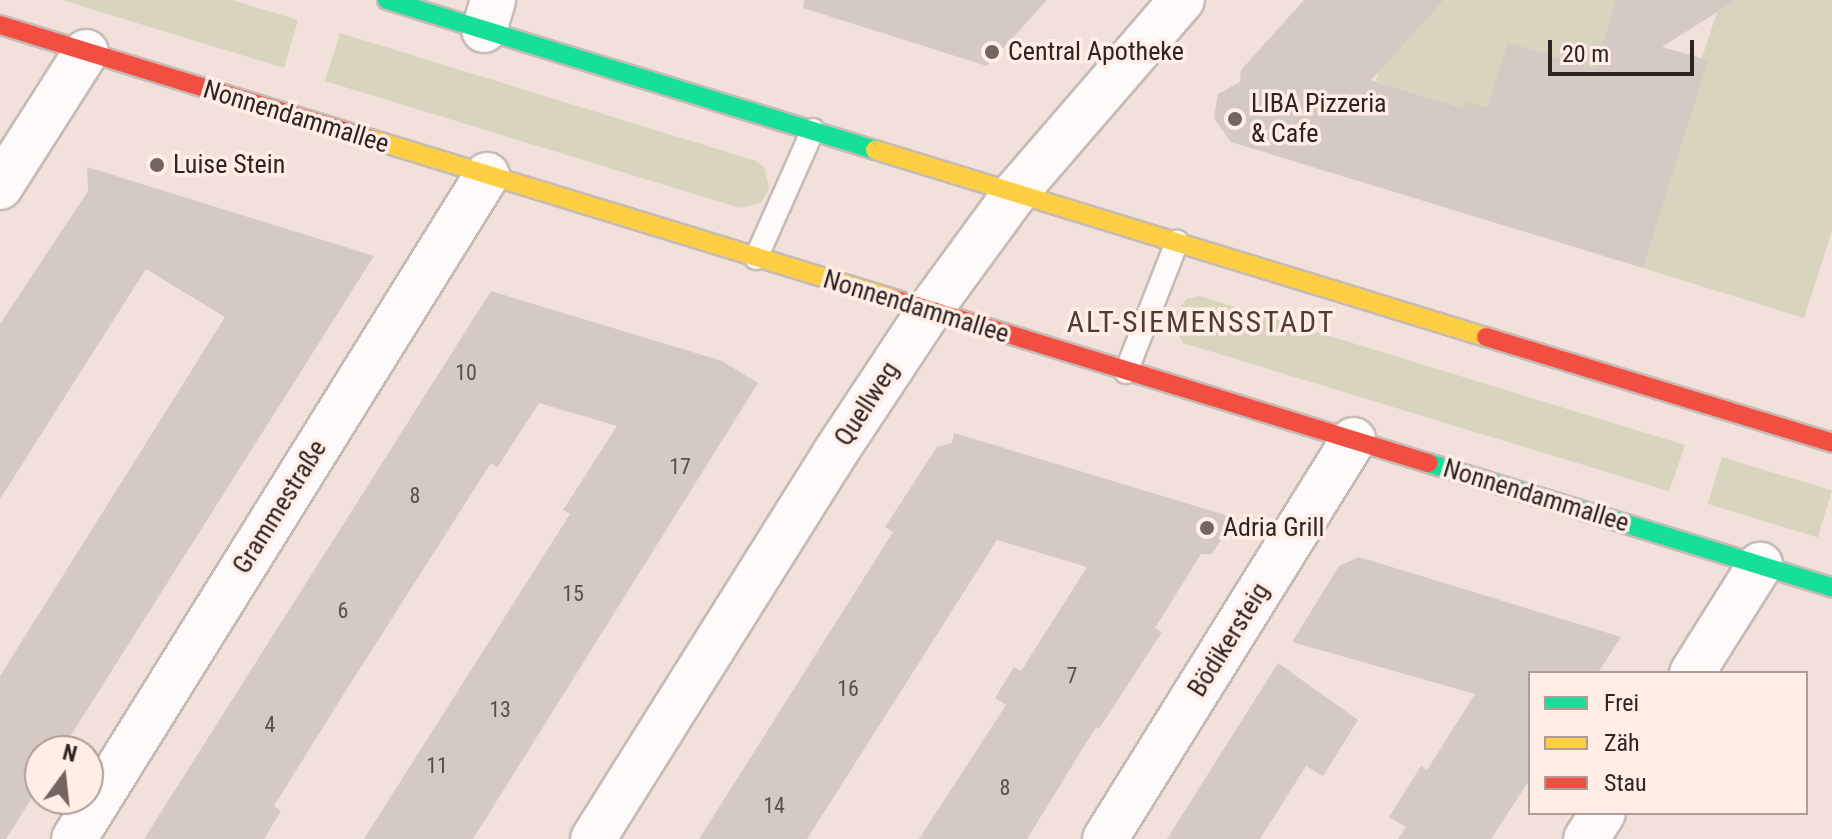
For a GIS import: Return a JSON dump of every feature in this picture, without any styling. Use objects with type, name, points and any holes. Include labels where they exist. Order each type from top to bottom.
[{"type":"main road","points":[[387,0],[489,15],[813,130],[1832,443]]},
{"type":"main road","name":"Nonnendammallee","points":[[0,25],[1832,587]]},
{"type":"street","name":"Quellweg","points":[[593,839],[835,453],[929,311],[1016,192],[1182,0]]},
{"type":"street","points":[[0,187],[86,52]]},
{"type":"street","name":"Grammestraße","points":[[74,839],[487,175]]},
{"type":"street","name":"Bödikersteig","points":[[1105,839],[1353,440]]},
{"type":"street","points":[[1693,671],[1760,565]]},
{"type":"street","points":[[1586,839],[1602,815]]},
{"type":"lane","points":[[756,258],[813,130]]},
{"type":"lane","points":[[1126,372],[1177,242]]},
{"type":"shaded area","points":[[62,0],[232,0],[298,20],[284,68]]},
{"type":"shaded area","points":[[1444,0],[1623,0],[1614,6],[1569,149],[1465,102],[1463,108],[1376,81],[1382,57],[1425,12],[1430,15]]},
{"type":"shaded area","points":[[1736,0],[1832,0],[1832,231],[1804,318],[1643,268],[1707,60],[1702,58],[1717,12]]},
{"type":"shaded area","points":[[340,33],[756,161],[765,168],[769,189],[761,203],[740,208],[325,81]]},
{"type":"shaded area","points":[[1199,296],[1685,445],[1669,491],[1183,343],[1175,330],[1174,317],[1186,299]]},
{"type":"shaded area","points":[[1722,457],[1832,491],[1818,537],[1708,504]]},
{"type":"building","points":[[804,0],[1047,0],[987,66],[803,8]]},
{"type":"building","points":[[1304,0],[1444,0],[1371,80],[1463,108],[1465,101],[1487,108],[1508,42],[1594,69],[1616,0],[1736,0],[1662,47],[1708,60],[1643,268],[1231,142],[1214,118],[1218,94],[1240,82],[1241,70]]},
{"type":"building","points":[[87,167],[374,256],[71,735],[24,735],[24,810],[6,839],[0,839],[0,676],[225,317],[146,269],[0,499],[0,324],[88,191]]},
{"type":"building","points":[[491,291],[722,361],[758,383],[473,839],[364,839],[570,514],[563,510],[617,426],[539,403],[497,468],[491,463],[345,692],[274,806],[281,811],[264,839],[144,839]]},
{"type":"building","points":[[954,433],[1235,518],[1212,554],[1201,554],[1155,628],[1162,632],[1099,729],[1096,727],[1027,839],[919,839],[1006,705],[995,698],[1014,667],[1021,671],[1087,567],[997,540],[807,839],[699,839],[893,532],[885,527],[937,447],[952,443]]},
{"type":"building","points":[[1359,557],[1621,637],[1599,671],[1528,671],[1528,782],[1491,839],[1398,839],[1406,827],[1389,817],[1421,766],[1427,770],[1475,694],[1292,642],[1339,566]]},
{"type":"building","points":[[1278,663],[1358,720],[1323,776],[1306,766],[1260,839],[1167,839]]},
{"type":"traffic: fast","points":[[387,0],[875,150]]},
{"type":"traffic: fast","points":[[1428,463],[1832,587]]},
{"type":"traffic: slow","points":[[371,139],[894,299]]},
{"type":"traffic: slow","points":[[875,150],[1486,337]]},
{"type":"traffic: jam","points":[[0,25],[371,139]]},
{"type":"traffic: jam","points":[[894,299],[1428,463]]},
{"type":"traffic: jam","points":[[1486,337],[1832,443]]},
{"type":"place","name":"Central Apotheke","points":[[992,52]]},
{"type":"place","name":"LIBA Pizzeria & Cafe","points":[[1235,119]]},
{"type":"place","name":"Luise Stein","points":[[157,165]]},
{"type":"place","name":"Adria Grill","points":[[1207,528]]},
{"type":"district","name":"ALT-SIEMENSSTADT","points":[[1201,322]]}]
